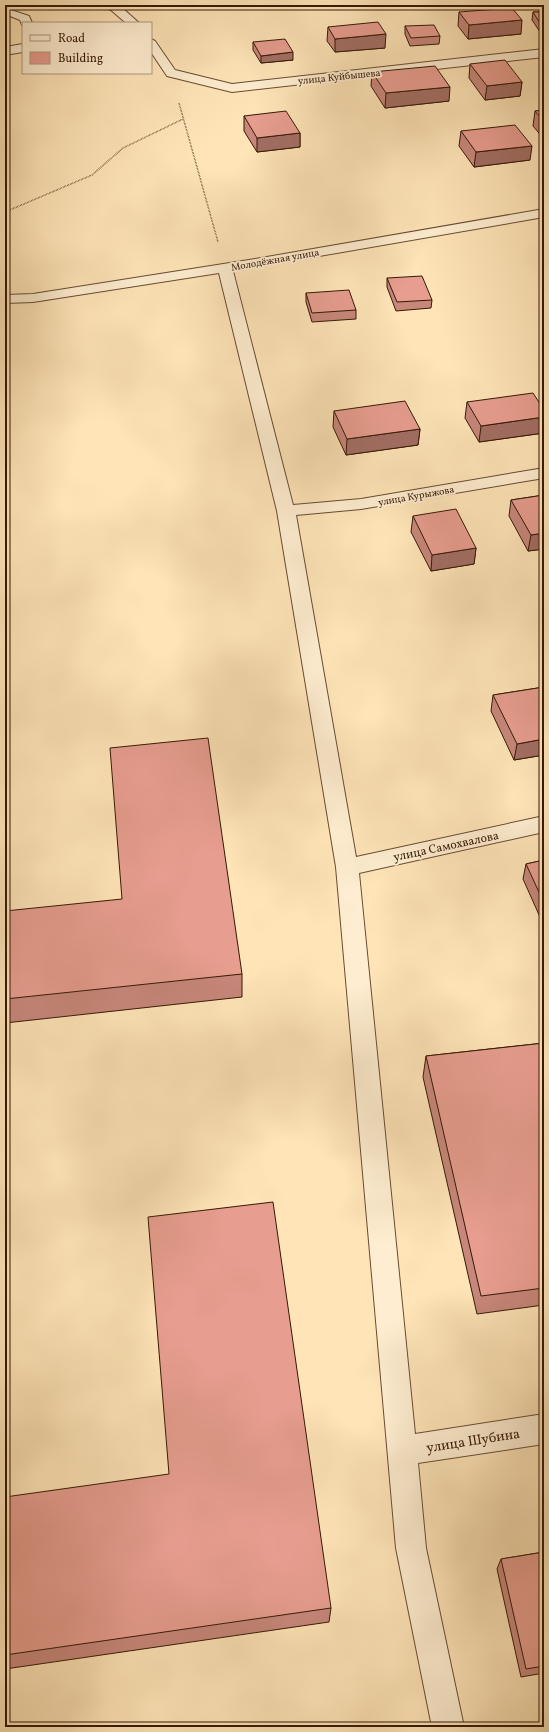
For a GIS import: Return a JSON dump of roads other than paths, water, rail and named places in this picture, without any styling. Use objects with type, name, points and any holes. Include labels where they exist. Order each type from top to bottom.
[{"type":"street","points":[[106,5],[115,7],[132,22]]},
{"type":"street","points":[[5,12],[16,14],[25,18],[26,22]]},
{"type":"street","name":"улица Куйбышева","points":[[152,44],[171,73],[232,88],[544,53]]},
{"type":"street","points":[[5,51],[22,48]]},
{"type":"street","name":"Молодёжная улица","points":[[5,299],[33,298],[225,268],[544,213]]},
{"type":"street","points":[[225,268],[286,511],[348,867],[411,1548],[448,1727]]},
{"type":"street","name":"улица Курыжова","points":[[286,511],[361,504],[544,473]]},
{"type":"street","name":"улица Самохвалова","points":[[348,867],[544,824]]},
{"type":"street","name":"улица Шубина","points":[[402,1452],[544,1429]]}]
